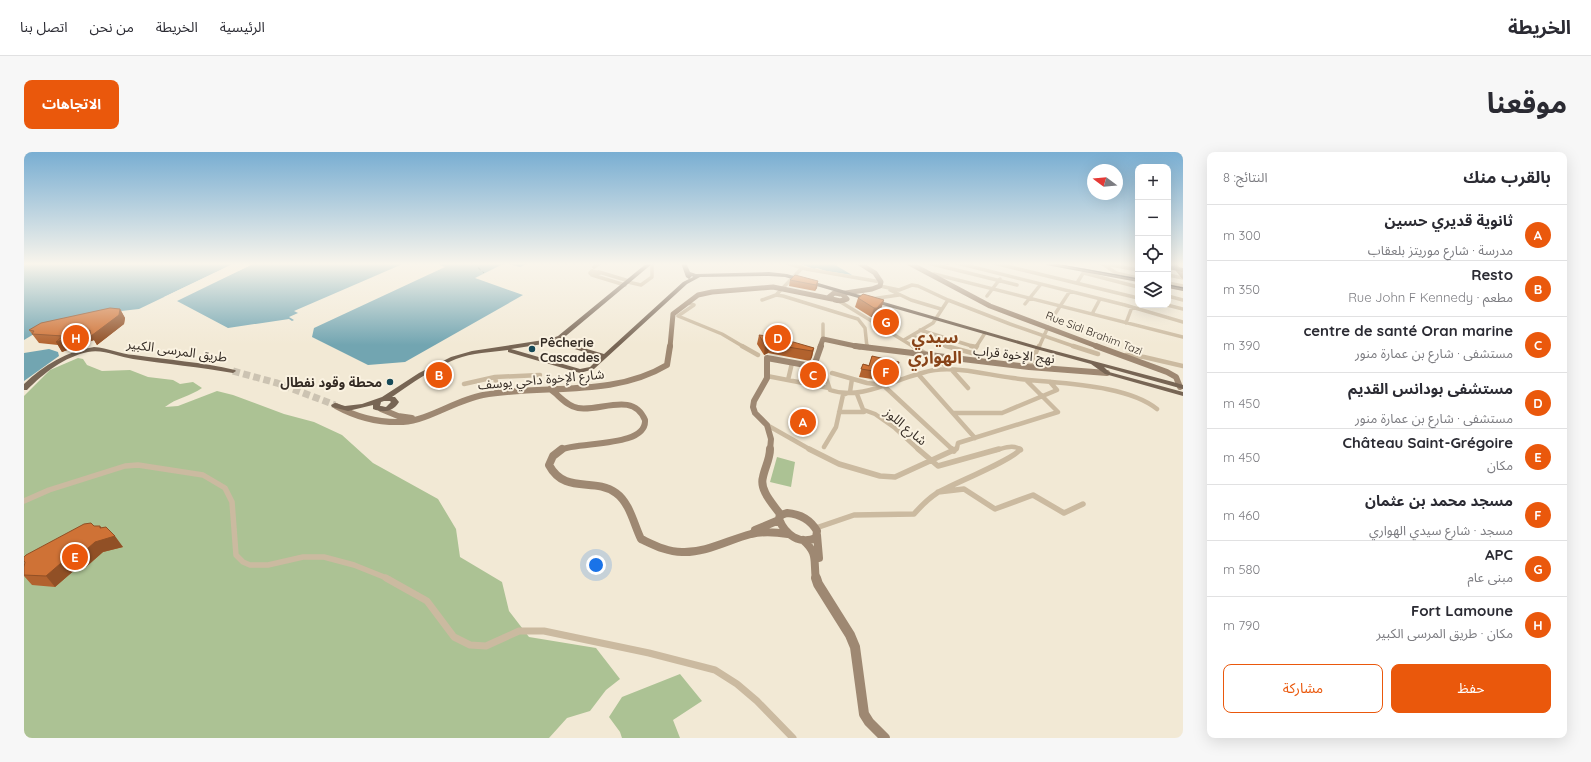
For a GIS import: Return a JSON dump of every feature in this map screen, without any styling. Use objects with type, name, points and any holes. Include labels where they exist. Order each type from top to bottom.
[{"type":"main road","points":[[379,407],[385,398],[444,361],[461,355],[489,350],[547,343],[560,337],[619,290]]},
{"type":"main road","points":[[489,350],[510,350],[580,372],[592,368],[677,290]]},
{"type":"main road","points":[[830,290],[844,295],[860,297],[1038,348],[1102,364],[1182,389]]},
{"type":"main road","points":[[560,337],[558,340],[562,343],[604,356]]},
{"type":"main road","points":[[525,346],[521,350],[526,354]]},
{"type":"main road","name":"طريق المرسى الكبير","points":[[24,388],[52,365],[89,352],[116,353],[233,371]]},
{"type":"main road","points":[[1094,363],[1107,373],[1157,387],[1182,389]]},
{"type":"main road","points":[[394,402],[398,391],[406,384]]},
{"type":"main road","points":[[385,398],[394,402]]},
{"type":"main road","points":[[335,405],[358,410],[379,407],[394,402]]},
{"type":"street","name":"شارع الإخوة داحي يوسف","points":[[335,405],[365,417],[389,422],[411,421],[460,401],[498,393],[622,383],[664,368],[669,362],[672,316],[702,293],[733,290]]},
{"type":"street","points":[[762,300],[776,295],[781,290]]},
{"type":"street","name":"شارع الإخوة داحي يوسف","points":[[794,290],[817,296],[830,297],[840,301]]},
{"type":"street","points":[[830,297],[866,290]]},
{"type":"street","points":[[892,290],[911,300],[941,309]]},
{"type":"street","points":[[927,290],[948,300],[1098,354]]},
{"type":"street","name":"Rue Sidi Brahim Tazi","points":[[961,290],[990,306],[1167,372],[1177,379],[1182,389]]},
{"type":"street","points":[[987,296],[991,290]]},
{"type":"street","points":[[998,290],[1183,337]]},
{"type":"street","points":[[1025,304],[1036,290]]},
{"type":"street","points":[[1107,290],[1135,297]]},
{"type":"street","points":[[1053,317],[1070,291],[1183,322]]},
{"type":"street","points":[[776,295],[805,302],[858,319],[865,328],[867,348]]},
{"type":"street","points":[[844,295],[840,301],[951,369],[968,388]]},
{"type":"street","points":[[867,299],[900,295]]},
{"type":"street","points":[[1171,297],[1183,300]]},
{"type":"street","points":[[1092,314],[1100,299]]},
{"type":"street","points":[[904,340],[936,319],[948,300]]},
{"type":"street","points":[[688,303],[694,305],[678,316],[722,334],[758,355]]},
{"type":"street","points":[[1171,306],[1183,309]]},
{"type":"street","points":[[1126,323],[1132,307]]},
{"type":"street","points":[[811,366],[815,363],[823,339],[823,324]]},
{"type":"street","points":[[1029,367],[1048,327]]},
{"type":"street","points":[[920,330],[976,347]]},
{"type":"street","points":[[968,360],[985,333]]},
{"type":"street","points":[[912,336],[972,354]]},
{"type":"street","name":"نهج الإخوة قراب","points":[[823,339],[867,348],[1029,367],[1107,373]]},
{"type":"street","points":[[1123,355],[1144,357],[1183,366]]},
{"type":"street","points":[[830,389],[824,372],[811,366],[792,363],[772,357],[766,359],[767,376],[753,407],[755,413],[767,425],[820,456],[839,464],[880,476],[895,477],[954,451],[957,448],[958,443],[1058,412],[1026,380]]},
{"type":"street","points":[[788,380],[792,363]]},
{"type":"street","points":[[767,376],[830,389],[845,394],[857,394],[918,374],[951,369],[1026,380],[1067,382],[1116,391],[1154,405],[1156,409]]},
{"type":"street","points":[[832,374],[883,385],[954,451]]},
{"type":"street","points":[[918,374],[975,438]]},
{"type":"street","points":[[464,384],[495,377],[540,375]]},
{"type":"street","points":[[495,377],[498,393]]},
{"type":"street","points":[[824,447],[836,428],[843,395],[850,392],[852,379]]},
{"type":"street","points":[[953,413],[1002,413],[1057,390],[1050,382]]},
{"type":"street","points":[[567,388],[565,396],[571,406]]},
{"type":"street","points":[[550,389],[558,394],[565,403],[571,406],[586,409],[610,404],[625,405],[641,413],[645,419],[645,425],[638,434],[630,438],[571,447],[559,451],[553,456],[549,465],[555,476],[568,482],[602,487],[615,493],[622,499],[641,538],[654,546],[671,550],[702,551],[738,538],[779,520],[781,515],[791,513]]},
{"type":"street","name":"شارع اللوز","points":[[857,394],[864,410],[875,414],[895,428],[932,462]]},
{"type":"street","name":"شارع الإخوة داحي يوسف","points":[[394,402],[398,412],[408,416],[430,414]]},
{"type":"street","name":"شارع الإخوة داحي يوسف","points":[[379,407],[407,418],[430,414]]},
{"type":"street","name":"شارع اللوز","points":[[839,412],[864,412],[864,410]]},
{"type":"street","points":[[767,425],[772,445],[762,479],[763,489],[780,514],[779,520],[781,526],[788,534]]},
{"type":"street","points":[[803,540],[814,539],[816,532],[854,515],[914,514],[935,492],[983,472],[1021,450],[1017,447],[1010,446],[944,466],[938,466],[932,462]]},
{"type":"street","points":[[24,501],[49,490],[125,466],[138,465],[202,475],[225,488],[232,502],[236,555],[240,562],[250,566],[266,566],[302,557],[324,557],[342,561],[413,592],[428,602],[450,634],[461,642],[471,646],[485,647],[496,644],[509,634],[539,631],[635,649],[715,670],[730,678],[766,709],[792,738]]},
{"type":"street","points":[[935,492],[949,492],[964,489],[995,509],[1032,495],[1064,513],[1083,504]]},
{"type":"street","points":[[766,495],[791,513],[808,519],[816,532],[819,545],[819,577],[826,597]]},
{"type":"street","points":[[738,538],[772,530],[803,540],[813,547],[815,552],[816,578],[847,630],[855,647],[864,714],[869,722],[885,738]]},
{"type":"green space","points":[[78,358],[83,359],[87,365],[102,371],[130,370],[148,377],[173,380],[180,384],[193,382],[202,388],[174,401],[165,407],[178,406],[217,391],[233,395],[284,414],[314,422],[342,435],[373,463],[438,499],[456,529],[460,557],[502,582],[509,611],[529,637],[596,648],[620,679],[606,690],[590,711],[567,718],[549,738],[24,738],[24,396],[50,370]]},
{"type":"green space","points":[[777,457],[795,462],[791,487],[770,482]]},
{"type":"green space","points":[[680,674],[702,701],[673,720],[680,738],[622,738],[620,732],[609,717],[622,697]]},
{"type":"water","points":[[24,290],[178,290],[139,309],[112,312],[34,334],[24,340]]},
{"type":"water","points":[[199,290],[342,290],[294,311],[298,313],[289,317],[294,320],[292,321],[289,319],[228,328],[177,301]]},
{"type":"water","points":[[395,290],[510,290],[523,295],[405,362],[368,365],[312,337],[314,328]]},
{"type":"water","points":[[49,349],[58,352],[59,356],[24,381],[24,353]]},
{"type":"pier","points":[[178,290],[182,290],[167,298],[164,297]]},
{"type":"pier","points":[[195,290],[197,290],[176,300]]},
{"type":"building","points":[[863,294],[884,300],[877,308],[874,308],[858,298]]},
{"type":"building","points":[[110,308],[120,309],[119,315],[91,336],[90,330],[56,342],[63,336],[32,334],[34,331],[29,330],[41,323]]},
{"type":"building","points":[[759,335],[776,337],[814,348],[812,351],[770,344],[765,345]]},
{"type":"building","points":[[872,356],[899,362],[897,370],[892,369],[891,372],[881,370],[880,372],[861,369],[863,364],[869,366]]},
{"type":"building","points":[[91,523],[94,526],[100,526],[100,528],[106,527],[115,536],[95,542],[78,557],[68,557],[46,576],[24,575],[24,557],[26,555],[84,524]]},
{"type":"tunnel","points":[[233,371],[277,383],[335,405]]},
{"type":"place","name":"APC","points":[[886,322]]},
{"type":"place","name":"Fort Lamoune","points":[[76,338]]},
{"type":"place","name":"مستشفى بودانس القديم","points":[[778,338]]},
{"type":"place","name":"Pêcherie Cascades","points":[[532,349]]},
{"type":"place","name":"مسجد محمد بن عثمان","points":[[886,372]]},
{"type":"place","name":"Resto","points":[[439,375]]},
{"type":"place","name":"centre de santé Oran marine","points":[[813,375]]},
{"type":"place","name":"محطة وقود نفطال","points":[[390,382]]},
{"type":"place","name":"ثانوية قديري حسين","points":[[803,422]]},
{"type":"place","name":"Château Saint-Grégoire","points":[[75,557]]},
{"type":"district","name":"سيدي الهواري","points":[[935,346]]}]
